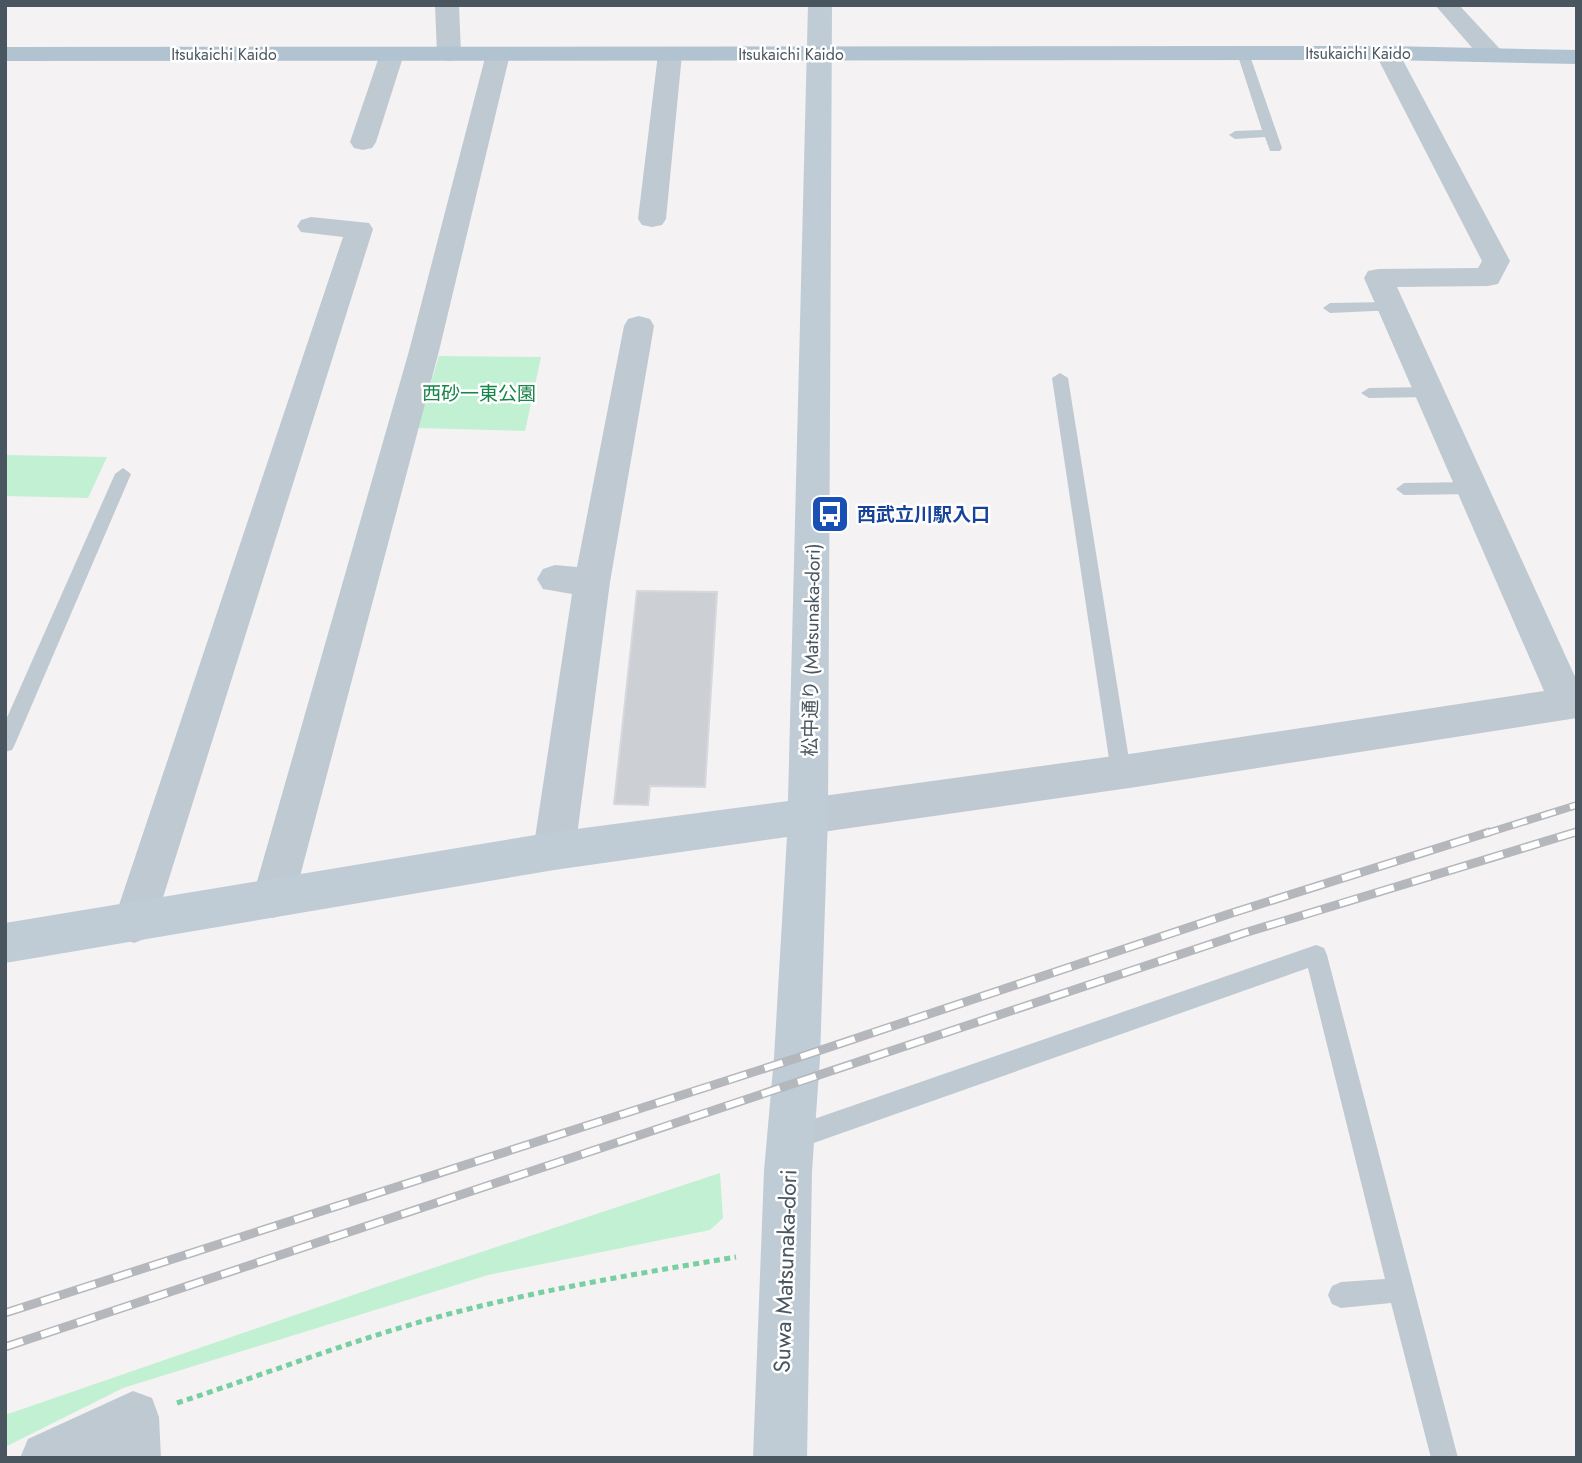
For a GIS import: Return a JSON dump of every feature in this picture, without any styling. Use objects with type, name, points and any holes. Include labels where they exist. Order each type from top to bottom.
[{"type":"main road","name":"Itsukaichi Kaido","points":[[5,54],[1490,53],[1577,57]]},
{"type":"street","points":[[447,5],[449,54]]},
{"type":"street","name":"松中通り (Matsunaka-dori)","points":[[794,1085],[808,816],[820,5]]},
{"type":"street","points":[[1446,5],[1490,53]]},
{"type":"street","points":[[5,943],[554,851],[1121,772],[1573,703],[1472,488],[1378,278],[1488,277],[1496,261],[1387,53]]},
{"type":"street","points":[[363,142],[393,54]]},
{"type":"street","points":[[273,899],[424,351],[498,54]]},
{"type":"street","points":[[652,219],[670,54]]},
{"type":"street","points":[[134,923],[359,229],[311,226]]},
{"type":"street","points":[[554,851],[628,344]]},
{"type":"street","points":[[555,579],[592,582]]},
{"type":"street","name":"Suwa Matsunaka-dori","points":[[780,1458],[794,1085]]},
{"type":"street","points":[[47,1458],[133,1438]]},
{"type":"lane","points":[[1243,54],[1275,148]]},
{"type":"lane","points":[[1235,135],[1270,133]]},
{"type":"lane","points":[[1330,309],[1391,307]]},
{"type":"lane","points":[[1059,378],[1121,772]]},
{"type":"lane","points":[[1369,393],[1429,392]]},
{"type":"lane","points":[[5,744],[122,474]]},
{"type":"lane","points":[[1404,489],[1472,488]]},
{"type":"lane","points":[[790,1139],[1316,955],[1445,1458]]},
{"type":"lane","points":[[1341,1295],[1400,1290]]},
{"type":"path","points":[[133,1438],[329,1350],[433,1318],[561,1287],[747,1256]]},
{"type":"green space","name":"西砂一東公園","points":[[439,356],[541,357],[525,431],[417,428]]},
{"type":"green space","points":[[5,455],[107,457],[88,498],[5,496]]},
{"type":"green space","points":[[720,1173],[723,1218],[710,1230],[488,1275],[123,1388],[5,1447],[5,1415],[388,1283]]},
{"type":"building","points":[[637,591],[717,592],[705,787],[650,786],[648,805],[614,804]]},
{"type":"railway","points":[[1484,834],[1577,805]]},
{"type":"railway","points":[[5,1313],[797,1058],[1232,913],[1489,832]]},
{"type":"railway","points":[[5,1347],[1244,933],[1576,832]]},
{"type":"railway","points":[[1570,834],[1577,832]]},
{"type":"place","name":"西武立川駅入口","points":[[830,514]]}]
